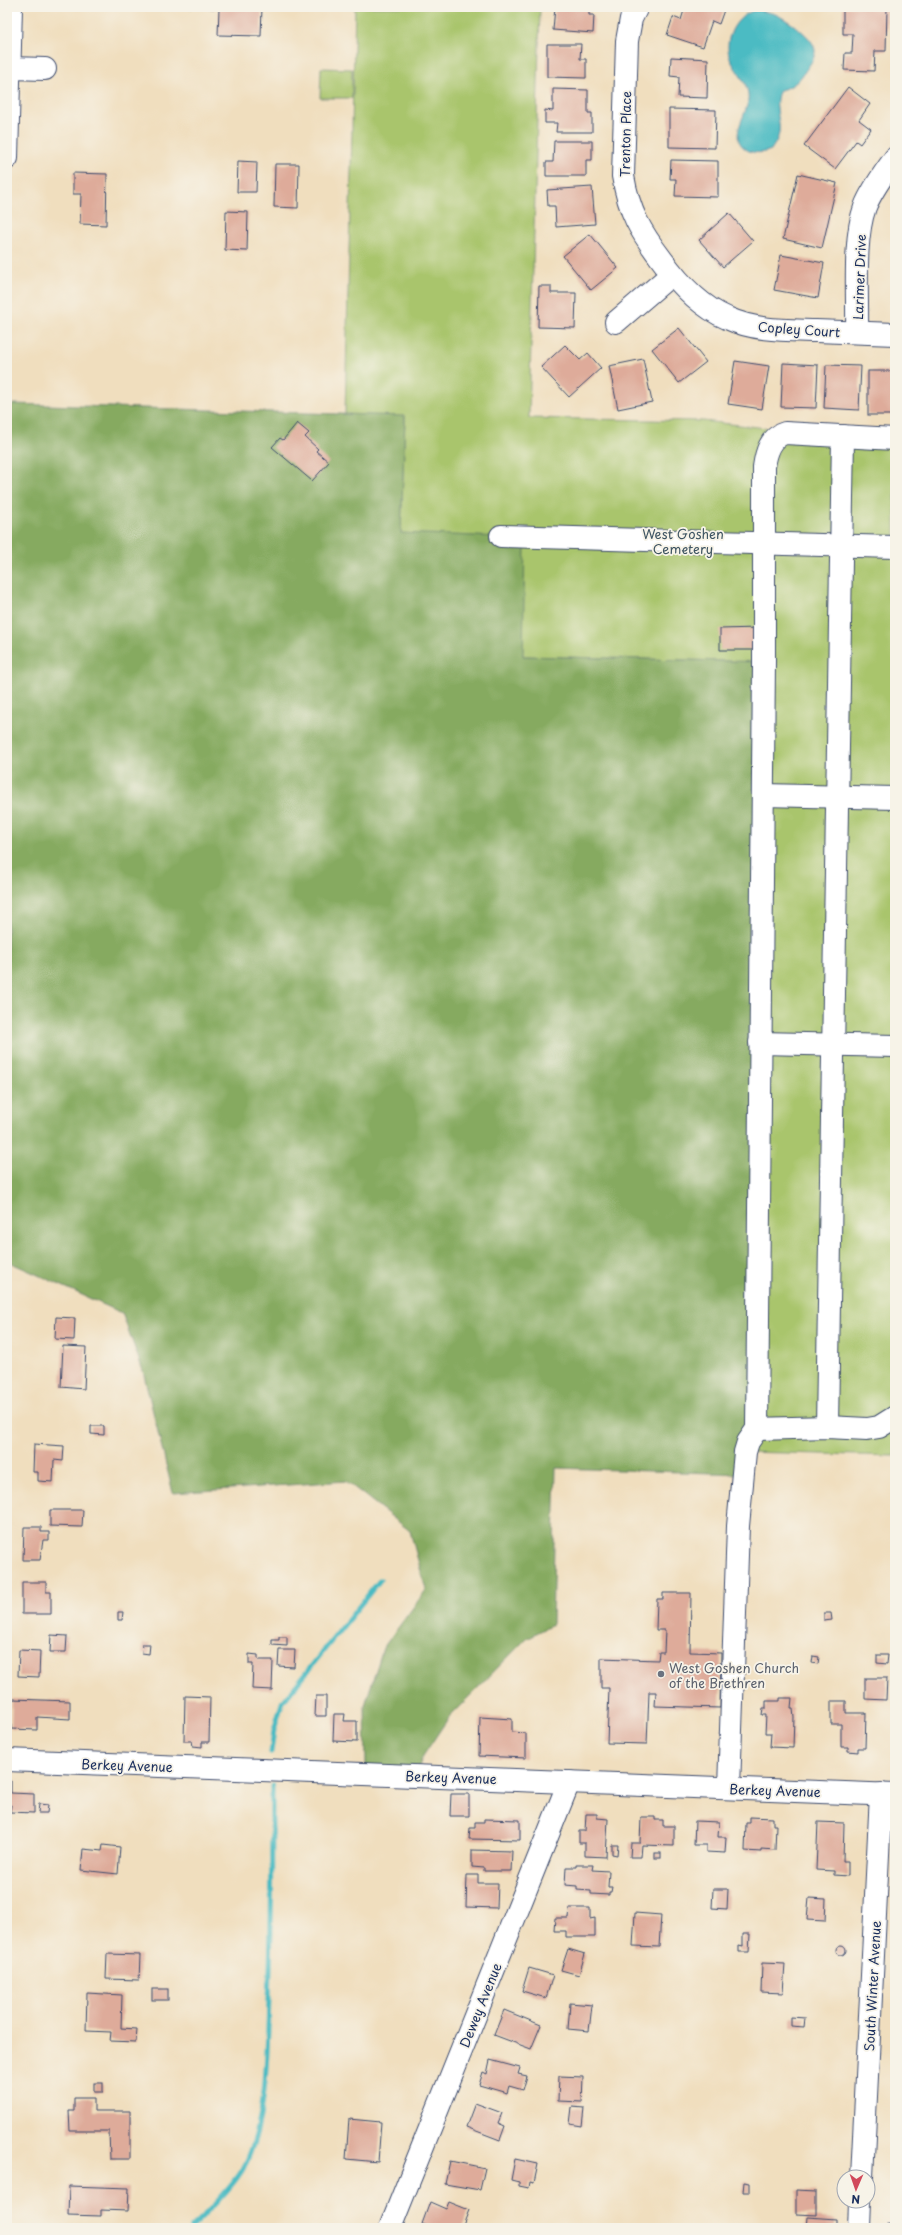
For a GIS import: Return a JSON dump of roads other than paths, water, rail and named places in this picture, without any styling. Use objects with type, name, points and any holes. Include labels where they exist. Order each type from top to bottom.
[{"type":"street","points":[[7,158],[11,7]]},
{"type":"street","name":"Trenton Place","points":[[637,7],[631,19],[627,41],[623,176],[627,197],[634,218],[672,274]]},
{"type":"street","points":[[10,68],[45,69]]},
{"type":"street","name":"Larimer Drive","points":[[857,332],[859,239],[865,209],[875,186],[895,158]]},
{"type":"street","points":[[616,322],[672,274]]},
{"type":"street","name":"Copley Court","points":[[672,274],[704,303],[726,318],[746,325],[769,330],[895,334]]},
{"type":"street","points":[[728,1788],[738,1526],[745,1452],[756,1429],[763,795],[764,467],[768,448],[778,435],[784,433],[895,439]]},
{"type":"street","points":[[827,1427],[840,544],[843,436]]},
{"type":"street","points":[[501,536],[840,544],[895,547]]},
{"type":"street","points":[[763,795],[895,798]]},
{"type":"street","points":[[760,1043],[895,1046]]},
{"type":"street","points":[[756,1429],[827,1427],[867,1429],[879,1427],[895,1417]]},
{"type":"street","name":"Berkey Avenue","points":[[7,1760],[888,1794]]},
{"type":"street","name":"Dewey Avenue","points":[[390,2228],[569,1782]]},
{"type":"street","name":"South Winter Avenue","points":[[863,2169],[888,1794]]},
{"type":"street","points":[[859,2228],[860,2209]]},
{"type":"water","points":[[756,10],[775,14],[792,24],[805,34],[814,46],[815,51],[812,61],[798,80],[789,87],[780,90],[777,101],[779,127],[778,138],[771,150],[759,153],[747,150],[738,138],[738,131],[748,101],[748,94],[745,84],[733,65],[728,48],[731,33],[738,21],[749,12]]},
{"type":"waterway","points":[[271,1752],[274,1730],[282,1703],[380,1580]]},
{"type":"waterway","points":[[191,2228],[219,2200],[243,2169],[251,2150],[262,2108],[265,2086],[270,1972],[272,1786]]},
{"type":"place","name":"West Goshen Church of the Brethren","points":[[661,1674]]},
{"type":"park label","name":"West Goshen Cemetery","points":[[683,540]]}]
